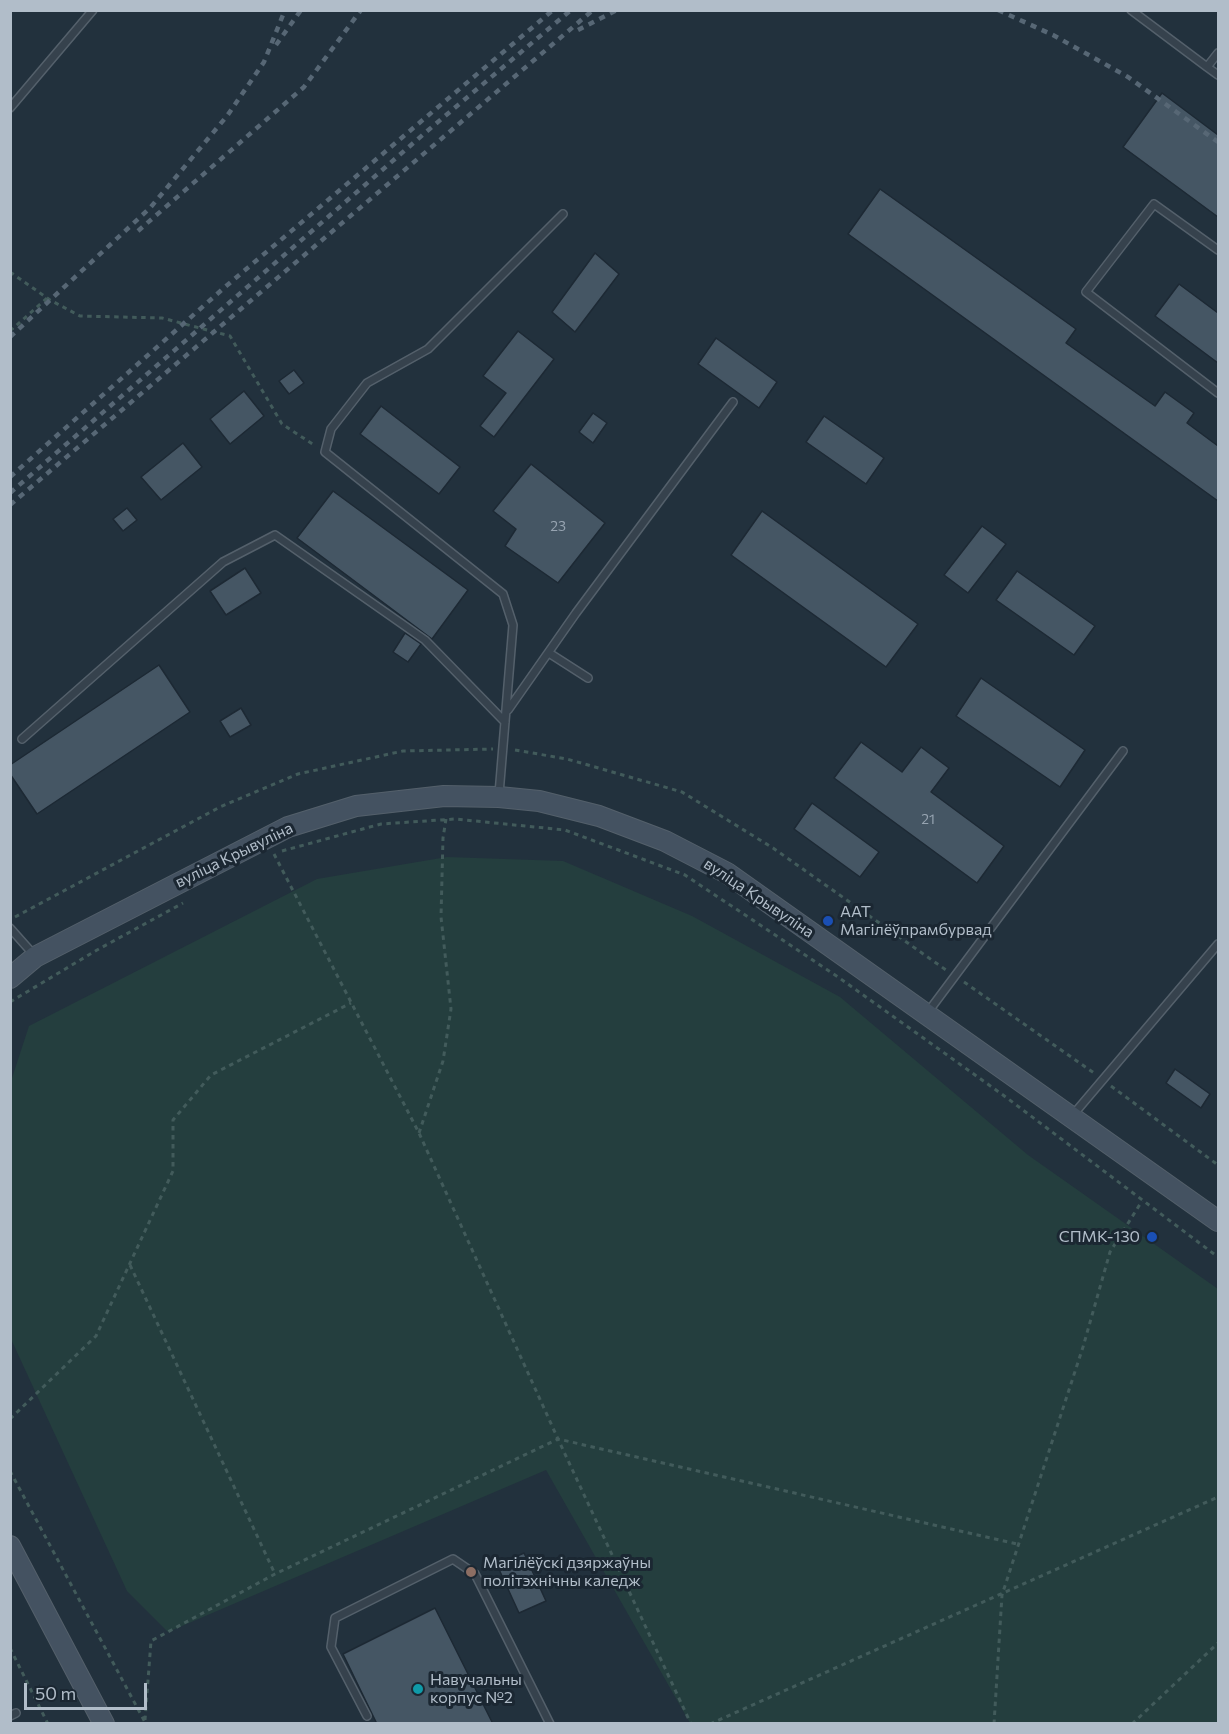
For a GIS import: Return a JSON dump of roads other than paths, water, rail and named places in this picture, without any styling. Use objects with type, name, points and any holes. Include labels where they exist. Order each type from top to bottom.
[{"type":"main road","name":"вуліца Крывуліна","points":[[10,978],[35,957],[288,827],[356,806],[444,796],[499,796],[539,801],[599,816],[664,841],[727,873],[1218,1220]]},
{"type":"main road","points":[[10,1545],[104,1724]]},
{"type":"lane","points":[[10,108],[93,10]]},
{"type":"lane","points":[[1131,10],[1218,75]]},
{"type":"lane","points":[[1207,67],[1218,53]]},
{"type":"lane","points":[[1218,250],[1154,204],[1086,292],[1218,393]]},
{"type":"lane","points":[[499,796],[513,625],[503,594],[325,452],[331,429],[367,383],[428,349],[563,214]]},
{"type":"lane","points":[[506,712],[733,402]]},
{"type":"lane","points":[[22,740],[223,562],[275,535],[424,640],[505,722]]},
{"type":"lane","points":[[549,653],[588,678]]},
{"type":"lane","points":[[926,1014],[1124,750]]},
{"type":"lane","points":[[10,928],[35,957]]},
{"type":"lane","points":[[1072,1116],[1218,944]]},
{"type":"lane","points":[[367,1716],[331,1647],[335,1618],[453,1559],[475,1574],[550,1724]]},
{"type":"railway","points":[[10,337],[150,208],[227,116],[264,62],[285,10]]},
{"type":"railway","points":[[276,45],[301,10]]},
{"type":"railway","points":[[138,231],[304,87],[361,10]]},
{"type":"railway","points":[[10,477],[225,287],[553,10]]},
{"type":"railway","points":[[10,493],[426,132],[571,10]]},
{"type":"railway","points":[[10,505],[593,10]]},
{"type":"railway","points":[[578,30],[617,10]]},
{"type":"railway","points":[[998,10],[1053,35],[1128,77],[1218,142]]},
{"type":"place","name":"ААТ Магілёўпрамбурвад","points":[[828,921]]},
{"type":"place","name":"СПМК-130","points":[[1152,1237]]},
{"type":"place","name":"Магілёўскі дзяржаўны політэхнічны каледж","points":[[471,1572]]},
{"type":"place","name":"Навучальны корпус №2","points":[[418,1689]]}]
